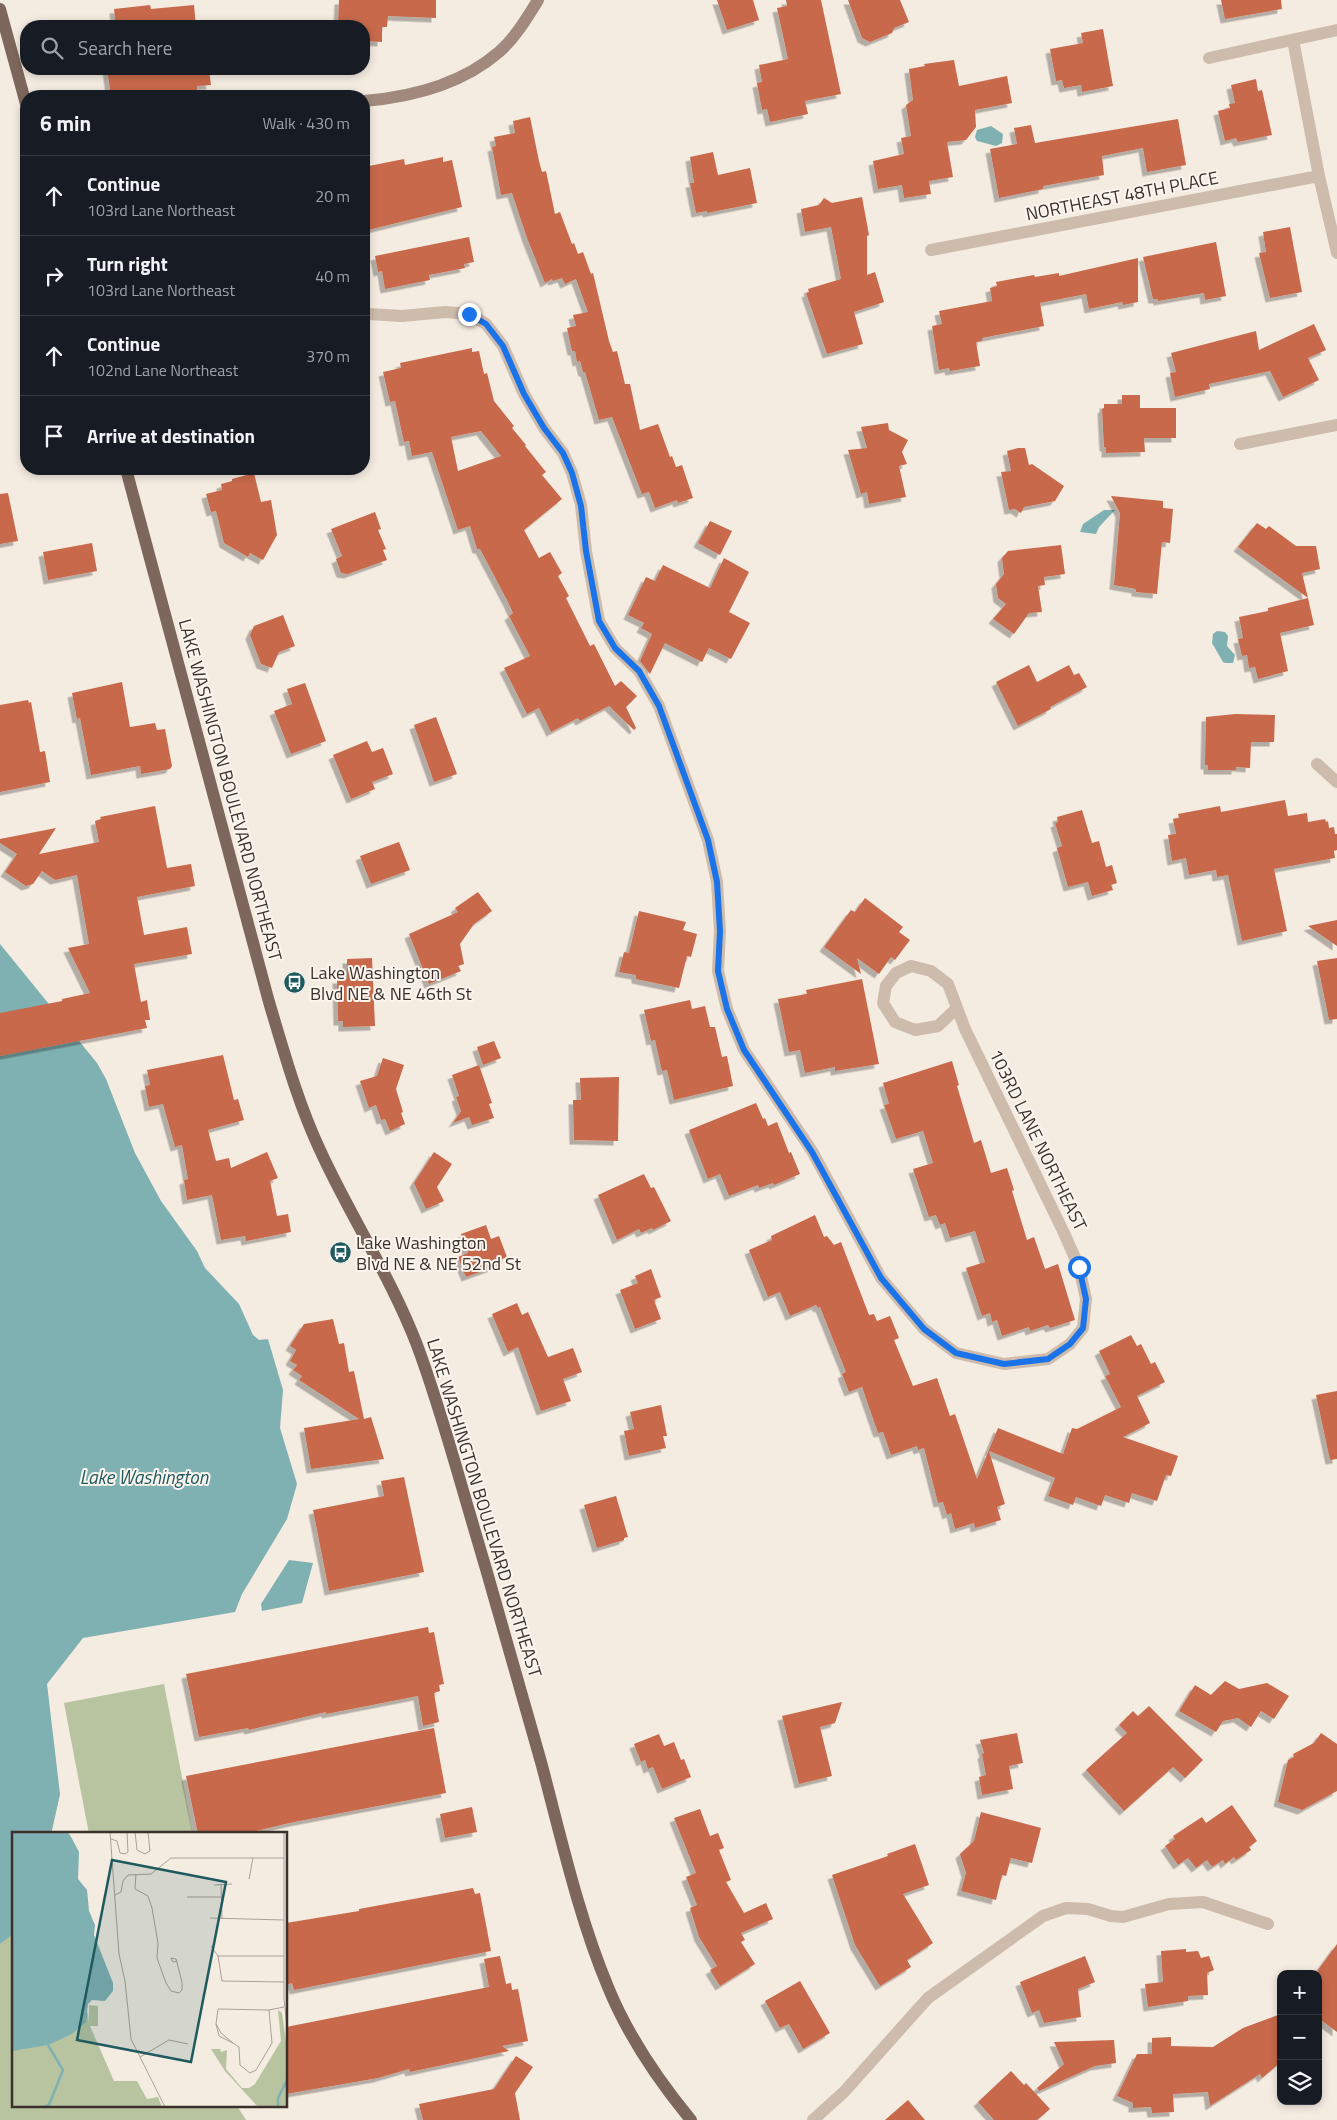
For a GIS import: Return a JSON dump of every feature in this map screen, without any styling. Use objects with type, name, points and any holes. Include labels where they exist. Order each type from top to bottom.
[{"type":"main road","points":[[0,9],[22,90]]},
{"type":"main road","name":"LAKE WASHINGTON BOULEVARD NORTHEAST","points":[[128,475],[270,1002],[307,1120],[342,1196],[386,1279],[417,1344],[488,1573],[587,1929],[608,1989],[639,2050],[673,2099],[691,2120]]},
{"type":"street","points":[[370,100],[416,93],[444,84],[475,70],[500,51],[523,26],[538,0]]},
{"type":"street","points":[[1209,58],[1337,30]]},
{"type":"street","points":[[1293,40],[1319,176],[1337,253]]},
{"type":"street","name":"NORTHEAST 48TH PLACE","points":[[931,250],[1319,176]]},
{"type":"street","name":"103RD LANE NORTHEAST","points":[[370,314],[402,316],[446,312],[469,314],[486,324],[503,346],[524,394],[544,428],[563,453],[572,473],[581,506],[586,551],[599,621],[615,648],[639,671],[659,706],[708,840],[717,882],[720,931],[718,971],[727,1009],[744,1050],[812,1152],[881,1278],[924,1329],[956,1353],[1004,1364],[1048,1359],[1070,1344],[1083,1328],[1086,1299],[1079,1267],[965,1029],[948,984],[931,971],[911,966],[896,973],[886,986],[883,1003],[895,1022],[916,1030],[938,1026],[957,1008]]},
{"type":"street","points":[[1240,444],[1337,425]]},
{"type":"street","points":[[1317,764],[1337,782]]},
{"type":"street","points":[[814,2120],[844,2092],[928,1998],[1043,1916],[1066,1908],[1088,1909],[1111,1916],[1123,1917],[1169,1904],[1203,1902],[1268,1924]]},
{"type":"green space","points":[[164,1684],[193,1832],[89,1832],[64,1703]]},
{"type":"green space","points":[[0,1744],[60,1794],[51,1832],[12,1832],[12,2108],[238,2108],[246,2120],[0,2120]]},
{"type":"water","points":[[991,126],[1003,134],[1002,143],[996,146],[977,141],[975,137],[977,130]]},
{"type":"water","points":[[1104,510],[1115,510],[1099,527],[1096,534],[1080,532],[1083,524]]},
{"type":"water","points":[[1217,631],[1225,632],[1228,636],[1227,646],[1235,655],[1233,663],[1223,662],[1212,643],[1213,634]]},
{"type":"water","name":"Lake Washington","points":[[0,944],[97,1063],[106,1079],[135,1153],[161,1201],[197,1251],[205,1268],[239,1304],[253,1335],[259,1340],[268,1339],[283,1390],[280,1428],[297,1484],[287,1519],[242,1594],[235,1612],[83,1638],[47,1684],[60,1794],[51,1832],[12,1832],[12,1935],[0,1944]]},
{"type":"water","points":[[289,1560],[313,1563],[302,1603],[262,1611],[261,1604]]},
{"type":"building","points":[[339,0],[436,0],[436,18],[388,16],[387,27],[382,27],[382,42],[370,41],[370,20],[338,20]]},
{"type":"building","points":[[717,0],[753,0],[759,20],[727,30]]},
{"type":"building","points":[[786,0],[821,0],[841,94],[805,101],[808,114],[770,122],[767,109],[762,110],[757,83],[762,82],[759,65],[788,59],[777,8],[787,6]]},
{"type":"building","points":[[848,0],[900,0],[909,22],[894,28],[892,33],[870,42],[862,38]]},
{"type":"building","points":[[1221,0],[1281,0],[1282,9],[1225,19]]},
{"type":"building","points":[[150,5],[151,9],[194,5],[195,20],[115,20],[114,9]]},
{"type":"building","points":[[1103,29],[1113,86],[1082,92],[1081,85],[1064,88],[1062,80],[1056,81],[1050,49],[1083,43],[1081,33]]},
{"type":"building","points":[[954,60],[959,86],[1007,76],[1012,103],[975,110],[976,127],[966,140],[947,142],[953,177],[929,181],[931,194],[904,198],[902,185],[878,189],[873,161],[904,154],[901,138],[911,136],[906,105],[913,100],[909,69],[925,66],[924,64]]},
{"type":"building","points":[[108,75],[210,75],[211,85],[197,86],[197,90],[110,90]]},
{"type":"building","points":[[1256,79],[1258,91],[1262,90],[1272,135],[1238,142],[1236,138],[1225,141],[1218,111],[1230,108],[1229,104],[1235,103],[1231,85]]},
{"type":"building","points":[[530,117],[539,161],[542,172],[546,171],[555,214],[560,212],[572,244],[574,243],[578,254],[583,252],[591,274],[593,273],[609,341],[613,352],[617,351],[625,384],[630,384],[640,430],[658,424],[670,457],[672,456],[676,467],[682,465],[693,498],[678,503],[677,500],[655,508],[649,492],[642,494],[612,417],[599,420],[585,372],[583,372],[580,361],[577,362],[575,351],[572,351],[567,328],[576,326],[573,315],[588,312],[576,279],[565,284],[562,278],[553,281],[552,279],[545,283],[512,193],[501,195],[492,147],[496,146],[494,137],[515,133],[513,121]]},
{"type":"building","points":[[1178,119],[1186,165],[1147,172],[1143,148],[1102,156],[1104,175],[1043,186],[1043,189],[999,198],[990,149],[1017,144],[1014,128],[1031,125],[1035,143]]},
{"type":"building","points":[[713,152],[718,175],[750,168],[757,203],[707,213],[707,211],[696,213],[690,183],[694,183],[690,157]]},
{"type":"building","points":[[443,157],[443,162],[452,160],[462,207],[370,230],[370,166],[404,159],[405,165]]},
{"type":"building","points":[[862,197],[869,235],[867,236],[867,275],[875,272],[884,302],[854,312],[863,344],[827,354],[806,293],[809,292],[808,289],[841,279],[831,227],[805,232],[801,209],[819,205],[824,198],[832,203]]},
{"type":"building","points":[[1290,227],[1302,292],[1270,298],[1259,253],[1266,252],[1263,232]]},
{"type":"building","points":[[469,237],[474,262],[464,264],[465,268],[429,275],[430,280],[385,289],[382,271],[378,272],[375,256]]},
{"type":"building","points":[[1216,242],[1226,296],[1205,300],[1204,293],[1158,301],[1158,299],[1153,299],[1143,257]]},
{"type":"building","points":[[1138,258],[1138,302],[1123,305],[1122,302],[1089,309],[1086,294],[1040,303],[1044,326],[982,338],[982,341],[976,342],[980,366],[950,371],[949,368],[939,370],[932,326],[942,324],[939,311],[992,301],[990,288],[997,286],[996,282],[1034,275],[1035,277],[1059,273],[1059,276]]},
{"type":"building","points":[[1314,324],[1326,350],[1308,358],[1319,380],[1283,397],[1270,371],[1209,384],[1210,389],[1175,397],[1170,373],[1176,372],[1171,353],[1256,331],[1259,350]]},
{"type":"building","points":[[472,348],[472,352],[479,351],[484,374],[487,373],[494,401],[514,426],[512,428],[525,446],[546,472],[542,475],[562,499],[524,530],[539,558],[550,552],[562,573],[558,576],[569,596],[566,598],[590,646],[594,644],[615,686],[621,681],[637,696],[626,707],[636,728],[634,730],[609,706],[580,721],[578,718],[551,732],[539,708],[527,714],[504,668],[530,656],[509,616],[513,613],[480,549],[477,549],[470,526],[458,530],[432,452],[412,456],[409,441],[404,442],[395,401],[390,402],[383,372],[401,368],[400,363]],"holes":[[[481,431],[501,456],[458,471],[451,437]]]},
{"type":"building","points":[[1122,395],[1140,395],[1140,408],[1176,408],[1176,438],[1144,438],[1145,452],[1106,453],[1102,409],[1104,404],[1122,404]]},
{"type":"building","points":[[888,423],[889,430],[908,440],[902,452],[907,464],[899,466],[906,497],[869,504],[867,492],[861,494],[848,450],[867,448],[861,427]]},
{"type":"building","points":[[1025,448],[1029,465],[1032,464],[1064,486],[1055,501],[1024,507],[1021,513],[1015,509],[1009,510],[1001,472],[1011,471],[1007,451]]},
{"type":"building","points":[[254,475],[261,502],[271,500],[277,535],[263,560],[250,553],[248,557],[224,543],[216,511],[211,512],[206,494],[222,490],[221,484],[232,481],[232,479]]},
{"type":"building","points":[[8,493],[18,541],[0,544],[0,494]]},
{"type":"building","points":[[1111,496],[1163,501],[1163,508],[1173,509],[1170,543],[1162,542],[1157,594],[1136,592],[1136,589],[1114,585],[1120,513]]},
{"type":"building","points":[[375,512],[381,529],[378,530],[386,549],[383,550],[387,560],[348,574],[341,573],[336,559],[342,556],[331,529]]},
{"type":"building","points":[[710,521],[732,531],[720,555],[698,543]]},
{"type":"building","points":[[1257,523],[1266,529],[1269,526],[1296,546],[1316,546],[1320,569],[1302,573],[1308,598],[1238,547]]},
{"type":"building","points":[[92,543],[97,571],[48,580],[43,552]]},
{"type":"building","points":[[1061,545],[1065,574],[1044,577],[1045,585],[1038,586],[1042,612],[1029,613],[1014,634],[993,619],[1006,604],[998,598],[996,584],[1004,574],[1002,558],[1008,551]]},
{"type":"building","points":[[724,558],[749,572],[729,612],[750,623],[731,659],[709,648],[702,662],[665,643],[650,674],[640,661],[652,634],[641,628],[644,623],[628,615],[646,577],[655,581],[663,565],[710,588]]},
{"type":"building","points":[[1308,598],[1314,625],[1280,633],[1288,671],[1258,679],[1255,667],[1249,668],[1247,655],[1242,656],[1238,639],[1243,638],[1239,617],[1268,611],[1268,608]]},
{"type":"building","points":[[283,615],[295,646],[279,652],[272,668],[261,664],[250,635],[254,626]]},
{"type":"building","points":[[1029,665],[1037,682],[1069,665],[1074,675],[1079,673],[1087,687],[1018,726],[996,682]]},
{"type":"building","points":[[122,682],[130,727],[155,723],[157,730],[165,729],[172,766],[170,769],[141,774],[140,766],[91,775],[80,718],[77,719],[72,693]]},
{"type":"building","points":[[305,683],[326,741],[291,754],[274,711],[292,704],[287,689]]},
{"type":"building","points":[[28,700],[29,703],[31,702],[40,752],[45,751],[50,782],[0,792],[0,705]]},
{"type":"building","points":[[1235,714],[1275,715],[1274,742],[1251,742],[1250,768],[1236,767],[1236,770],[1208,770],[1208,765],[1205,765],[1206,717]]},
{"type":"building","points":[[436,717],[457,774],[434,782],[414,725]]},
{"type":"building","points":[[367,741],[372,752],[383,748],[393,774],[372,782],[375,789],[351,799],[333,755]]},
{"type":"building","points":[[1285,800],[1288,816],[1307,813],[1308,822],[1325,819],[1326,822],[1328,821],[1329,828],[1334,827],[1335,834],[1337,834],[1337,850],[1334,851],[1335,858],[1274,869],[1287,931],[1242,941],[1228,875],[1217,877],[1216,870],[1189,875],[1186,858],[1172,861],[1168,835],[1176,834],[1173,819],[1179,818],[1178,814],[1220,806],[1221,812]]},
{"type":"building","points":[[155,806],[167,868],[191,864],[195,886],[137,897],[144,935],[187,927],[192,954],[134,964],[141,1002],[147,1000],[150,1020],[145,1020],[147,1028],[0,1056],[0,1013],[62,1001],[62,999],[90,993],[68,948],[89,944],[77,875],[55,880],[42,871],[33,884],[26,886],[5,872],[17,854],[0,843],[0,839],[56,828],[39,854],[99,842],[95,821],[101,819],[100,817]]},
{"type":"building","points":[[1082,810],[1092,843],[1099,841],[1106,867],[1112,865],[1117,883],[1111,885],[1113,890],[1092,896],[1088,882],[1068,887],[1057,848],[1062,846],[1055,823],[1058,822],[1057,817]]},
{"type":"building","points":[[399,842],[410,870],[371,884],[360,856]]},
{"type":"building","points":[[478,892],[492,911],[474,924],[460,944],[464,964],[458,966],[461,971],[429,984],[409,934],[458,912],[455,908]]},
{"type":"building","points":[[865,898],[903,927],[899,932],[910,940],[895,960],[891,957],[879,974],[857,958],[861,974],[824,947],[851,910],[855,912]]},
{"type":"building","points":[[639,911],[686,922],[683,930],[697,934],[691,957],[687,956],[679,988],[636,979],[636,975],[619,972],[624,952],[629,953]]},
{"type":"building","points":[[1337,920],[1337,946],[1308,926]]},
{"type":"building","points":[[372,958],[375,1026],[343,1027],[343,1021],[338,1021],[337,979],[347,979],[347,959]]},
{"type":"building","points":[[1337,958],[1337,1019],[1329,1020],[1317,961]]},
{"type":"building","points":[[862,979],[879,1064],[835,1071],[835,1067],[805,1073],[800,1050],[789,1052],[778,999],[807,994],[806,990]]},
{"type":"building","points":[[690,1000],[692,1009],[705,1006],[710,1027],[715,1027],[722,1057],[727,1056],[733,1086],[674,1100],[667,1070],[662,1071],[655,1040],[651,1041],[644,1010]]},
{"type":"building","points":[[494,1041],[501,1058],[483,1065],[477,1047]]},
{"type":"building","points":[[223,1055],[234,1100],[238,1099],[244,1120],[208,1130],[216,1161],[229,1158],[231,1168],[267,1152],[278,1178],[270,1181],[277,1216],[288,1214],[291,1232],[246,1241],[245,1236],[221,1240],[212,1195],[187,1200],[184,1180],[188,1179],[182,1145],[175,1147],[163,1104],[149,1107],[145,1086],[150,1085],[147,1070]]},
{"type":"building","points":[[383,1058],[404,1065],[396,1089],[405,1124],[390,1131],[385,1119],[381,1120],[376,1105],[369,1108],[360,1081],[377,1076]]},
{"type":"building","points":[[952,1061],[959,1085],[957,1086],[974,1143],[981,1140],[991,1173],[1007,1168],[1027,1240],[1034,1237],[1045,1269],[1058,1264],[1075,1320],[1050,1328],[1048,1325],[1030,1331],[1029,1327],[1002,1336],[997,1320],[992,1322],[990,1313],[982,1316],[966,1268],[985,1262],[975,1231],[950,1238],[945,1223],[940,1225],[936,1215],[929,1217],[913,1169],[933,1163],[923,1131],[896,1139],[884,1105],[889,1104],[883,1083]]},
{"type":"building","points":[[479,1065],[492,1103],[489,1104],[494,1118],[472,1125],[469,1117],[453,1123],[461,1111],[456,1097],[459,1096],[452,1075]]},
{"type":"building","points":[[619,1077],[618,1141],[574,1140],[573,1100],[581,1100],[580,1078]]},
{"type":"building","points":[[756,1103],[768,1126],[777,1122],[789,1153],[791,1152],[800,1174],[774,1185],[773,1183],[759,1188],[758,1185],[729,1196],[720,1174],[708,1179],[689,1130]]},
{"type":"building","points":[[434,1152],[452,1164],[437,1187],[444,1201],[426,1209],[414,1183]]},
{"type":"building","points":[[644,1174],[651,1188],[654,1187],[671,1221],[653,1230],[652,1228],[641,1233],[639,1229],[617,1240],[598,1195]]},
{"type":"building","points":[[815,1215],[824,1237],[827,1236],[834,1245],[841,1242],[869,1315],[874,1314],[877,1321],[890,1316],[899,1338],[894,1340],[913,1386],[937,1378],[950,1416],[955,1414],[977,1479],[998,1428],[1063,1454],[1072,1428],[1077,1429],[1121,1407],[1105,1376],[1110,1374],[1099,1351],[1131,1335],[1137,1346],[1141,1344],[1151,1364],[1155,1362],[1165,1382],[1137,1396],[1150,1423],[1123,1437],[1178,1456],[1171,1476],[1166,1475],[1157,1501],[1132,1493],[1129,1503],[1105,1495],[1101,1506],[1076,1497],[1073,1505],[1048,1496],[1055,1478],[989,1451],[1005,1504],[997,1507],[1001,1520],[975,1528],[974,1523],[955,1529],[951,1513],[947,1515],[943,1502],[938,1503],[924,1448],[918,1450],[917,1446],[891,1455],[883,1432],[878,1433],[862,1387],[849,1392],[842,1374],[846,1372],[820,1307],[818,1308],[816,1305],[790,1316],[780,1292],[768,1297],[749,1250],[772,1240],[771,1236]]},
{"type":"building","points":[[486,1225],[491,1239],[499,1236],[507,1257],[500,1260],[502,1264],[466,1277],[458,1257],[468,1253],[461,1234]]},
{"type":"building","points":[[651,1269],[661,1297],[654,1300],[661,1319],[635,1329],[620,1290],[638,1283],[635,1276]]},
{"type":"building","points":[[517,1303],[522,1315],[528,1312],[548,1357],[573,1348],[582,1372],[563,1379],[571,1401],[541,1411],[518,1347],[508,1352],[492,1314]]},
{"type":"building","points":[[333,1319],[339,1344],[344,1343],[349,1372],[354,1371],[364,1419],[371,1417],[384,1459],[311,1469],[304,1428],[359,1419],[299,1380],[302,1376],[293,1370],[297,1365],[290,1361],[296,1350],[290,1346],[304,1324]]},
{"type":"building","points":[[1337,1391],[1337,1459],[1330,1460],[1316,1395]]},
{"type":"building","points":[[661,1405],[667,1436],[663,1436],[666,1448],[629,1456],[624,1431],[634,1429],[630,1412]]},
{"type":"building","points":[[404,1477],[424,1572],[329,1591],[313,1510],[384,1496],[381,1481]]},
{"type":"building","points":[[616,1496],[628,1537],[597,1548],[584,1505]]},
{"type":"building","points":[[428,1627],[429,1633],[434,1632],[444,1684],[439,1685],[440,1691],[434,1693],[439,1722],[423,1726],[418,1696],[326,1714],[326,1712],[249,1730],[248,1728],[199,1737],[186,1674]]},
{"type":"building","points":[[1225,1681],[1239,1689],[1267,1683],[1289,1696],[1274,1719],[1261,1711],[1251,1727],[1238,1718],[1223,1721],[1216,1732],[1179,1711],[1195,1685],[1211,1695]]},
{"type":"building","points":[[842,1702],[835,1723],[820,1727],[832,1776],[799,1784],[782,1716]]},
{"type":"building","points":[[1149,1706],[1203,1760],[1185,1778],[1173,1767],[1124,1811],[1086,1770],[1127,1733],[1119,1725],[1133,1711],[1138,1716]]},
{"type":"building","points":[[434,1728],[446,1793],[252,1832],[198,1832],[186,1776]]},
{"type":"building","points":[[1017,1733],[1023,1763],[1009,1766],[1013,1789],[982,1795],[979,1777],[986,1775],[982,1754],[984,1753],[980,1740]]},
{"type":"building","points":[[1321,1733],[1337,1744],[1337,1791],[1302,1810],[1278,1802],[1288,1760],[1294,1757],[1293,1754],[1314,1743]]},
{"type":"building","points":[[659,1734],[664,1746],[674,1742],[681,1760],[684,1759],[691,1777],[662,1789],[653,1767],[648,1769],[645,1760],[641,1762],[634,1744]]},
{"type":"building","points":[[1232,1805],[1257,1841],[1249,1847],[1251,1850],[1236,1860],[1234,1857],[1225,1864],[1223,1860],[1212,1867],[1207,1860],[1196,1868],[1188,1858],[1178,1865],[1165,1846],[1175,1839],[1173,1836],[1202,1817],[1206,1823]]},
{"type":"building","points":[[472,1807],[477,1832],[445,1838],[440,1814]]},
{"type":"building","points":[[700,1809],[710,1836],[718,1833],[724,1848],[719,1850],[731,1880],[726,1882],[744,1913],[766,1903],[773,1919],[741,1933],[745,1940],[741,1942],[755,1964],[720,1986],[710,1970],[717,1966],[699,1937],[690,1908],[697,1905],[686,1877],[696,1873],[674,1818]]},
{"type":"building","points":[[981,1812],[1041,1828],[1032,1863],[1011,1858],[1006,1876],[1002,1875],[996,1900],[961,1891],[966,1873],[960,1854],[974,1841]]},
{"type":"building","points":[[915,1844],[929,1885],[903,1894],[933,1943],[907,1960],[911,1967],[880,1986],[855,1945],[832,1875],[888,1856],[887,1854]]},
{"type":"building","points":[[473,1888],[475,1894],[480,1893],[491,1951],[294,1990],[292,1983],[288,1984],[288,1923],[359,1911],[359,1909]]},
{"type":"building","points":[[1337,1944],[1337,2032],[1322,2021],[1322,1970],[1318,1970]]},
{"type":"building","points":[[1186,1949],[1186,1952],[1198,1951],[1201,1958],[1209,1956],[1214,1970],[1207,1973],[1208,1995],[1188,1996],[1188,2001],[1148,2007],[1145,1984],[1163,1982],[1161,1951]]},
{"type":"building","points":[[500,1956],[506,1984],[511,1983],[512,1990],[518,1989],[528,2041],[502,2046],[509,2051],[410,2072],[409,2069],[378,2078],[288,2094],[288,2027],[489,1987],[484,1959]]},
{"type":"building","points":[[1085,1956],[1095,1982],[1078,1989],[1081,2017],[1044,2023],[1039,2010],[1032,2013],[1020,1982]]},
{"type":"building","points":[[800,1981],[830,2033],[803,2049],[789,2024],[780,2028],[765,2001]]},
{"type":"building","points":[[1277,2015],[1277,2065],[1262,2078],[1260,2074],[1210,2106],[1208,2092],[1173,2094],[1174,2112],[1152,2113],[1151,2107],[1133,2108],[1133,2103],[1117,2096],[1137,2054],[1152,2054],[1152,2038],[1171,2037],[1171,2046],[1213,2047],[1243,2028]]},
{"type":"building","points":[[1114,2040],[1116,2063],[1095,2066],[1039,2091],[1037,2088],[1064,2064],[1054,2042]]},
{"type":"building","points":[[516,2056],[533,2067],[515,2093],[520,2120],[423,2120],[419,2104],[494,2089]]},
{"type":"building","points":[[1011,2071],[1024,2085],[1026,2083],[1050,2109],[1037,2120],[994,2120],[978,2102]]},
{"type":"building","points":[[908,2100],[925,2120],[885,2120]]},
{"type":"place","name":"Lake Washington Blvd NE & NE 46th St","points":[[294,983]]},
{"type":"place","name":"Lake Washington Blvd NE & NE 52nd St","points":[[340,1253]]},
{"type":"route","points":[[469,314],[486,324],[503,346],[524,394],[544,428],[563,453],[572,473],[581,506],[586,551],[599,621],[615,648],[639,671],[659,706],[708,840],[717,882],[720,931],[718,971],[727,1009],[744,1050],[812,1152],[881,1278],[924,1329],[956,1353],[1004,1364],[1048,1359],[1070,1344],[1083,1328],[1086,1299],[1079,1267]]}]
